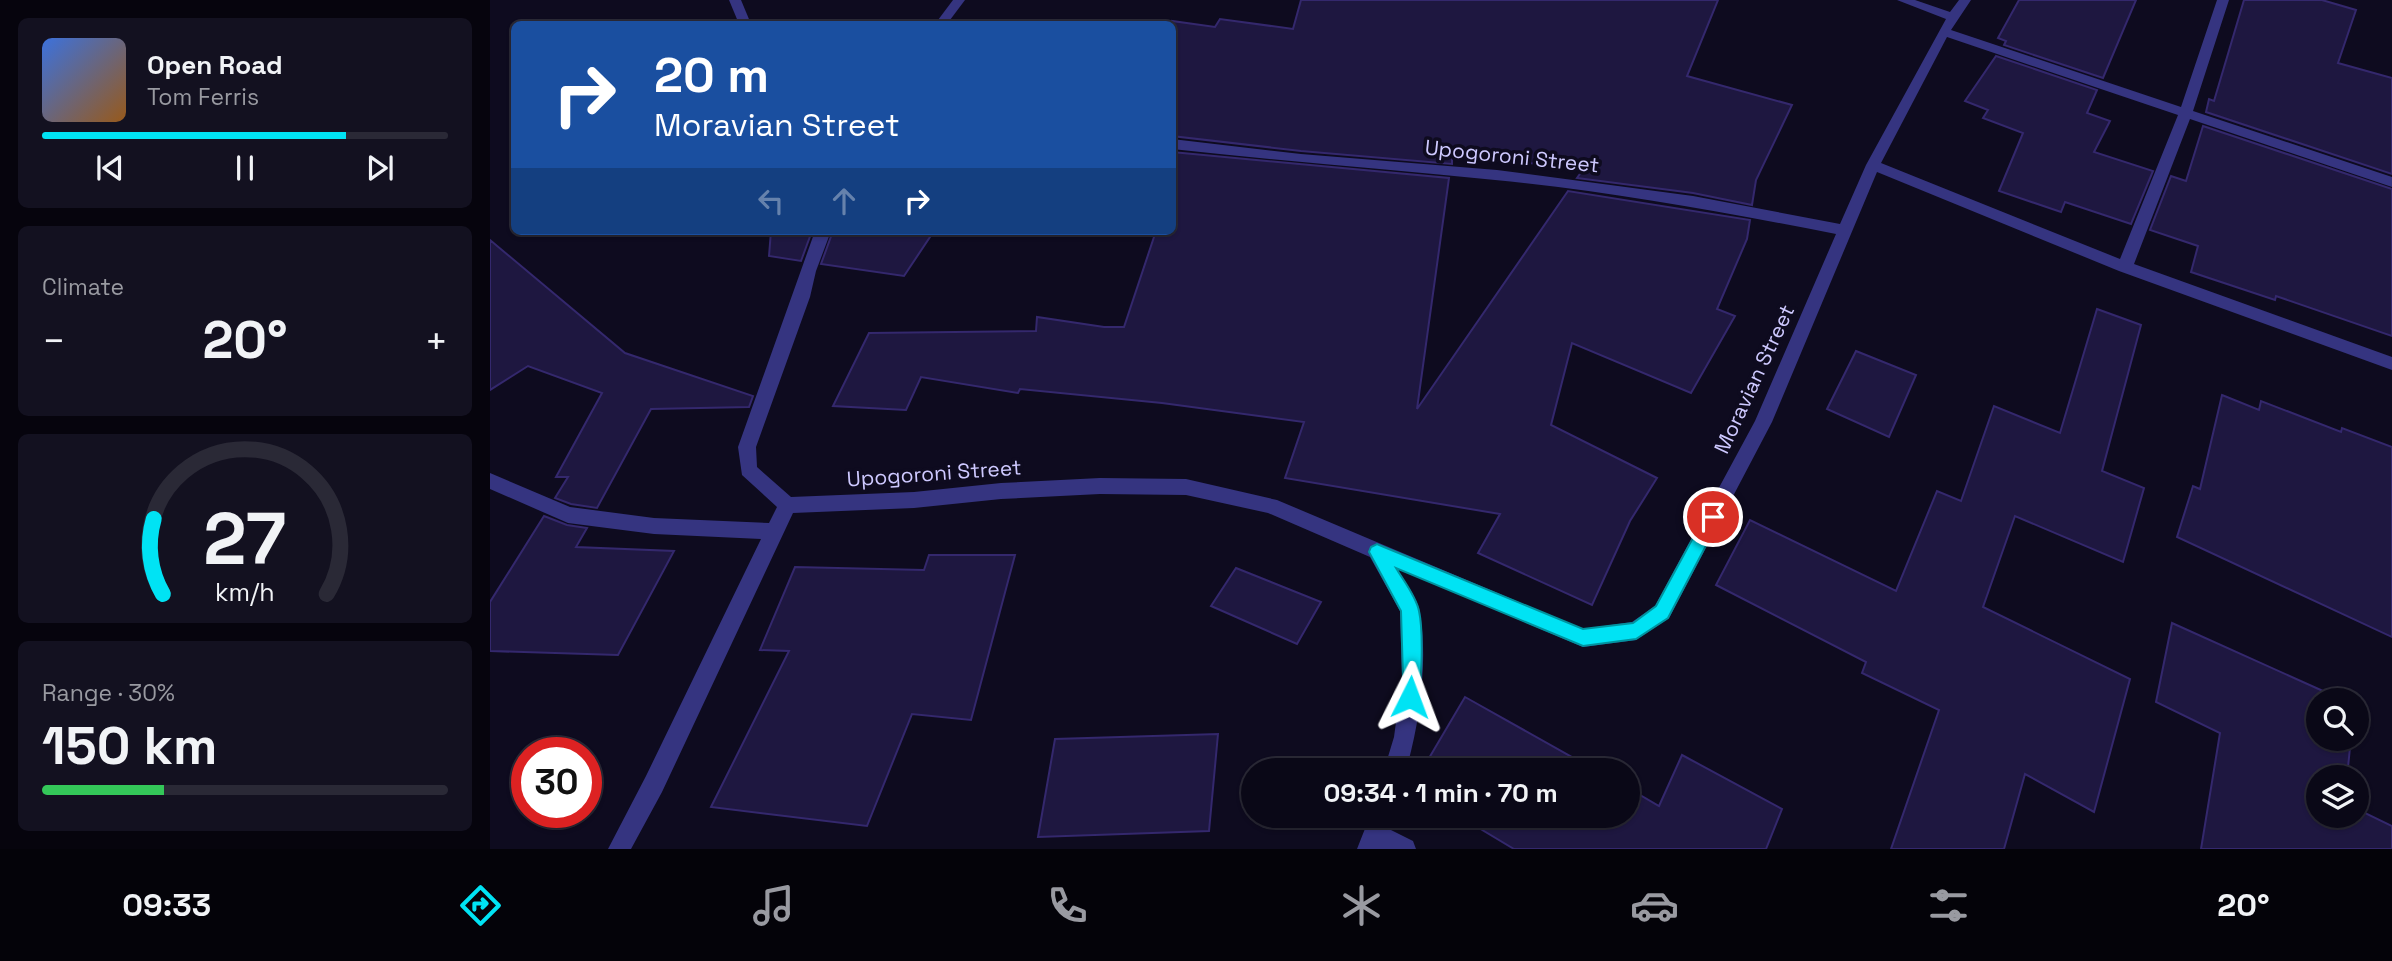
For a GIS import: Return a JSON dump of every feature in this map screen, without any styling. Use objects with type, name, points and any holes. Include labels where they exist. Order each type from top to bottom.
[{"type":"street","points":[[734,0],[744,21]]},
{"type":"street","points":[[943,21],[959,0]]},
{"type":"street","points":[[1903,0],[1952,17]]},
{"type":"street","name":"Moravian Street","points":[[1377,552],[1583,638],[1636,631],[1662,612],[1763,422],[1873,165],[1943,32],[1965,0]]},
{"type":"street","points":[[2125,267],[2186,112],[2223,0]]},
{"type":"street","points":[[1943,32],[2392,182]]},
{"type":"street","name":"Upogoroni Street","points":[[1176,144],[1301,159],[1497,175],[1693,201],[1845,230]]},
{"type":"street","points":[[1873,165],[2125,267],[2392,364]]},
{"type":"street","points":[[619,849],[654,783],[787,505],[748,470],[747,447],[802,297],[822,235]]},
{"type":"street","points":[[490,481],[568,515],[666,527],[773,531]]},
{"type":"street","name":"Upogoroni Street","points":[[787,505],[914,500],[1001,491],[1100,486],[1186,487],[1270,506],[1377,552]]},
{"type":"street","points":[[1377,552],[1410,610],[1412,677],[1405,737],[1399,758]]},
{"type":"street","points":[[1375,833],[1405,849]]},
{"type":"building","points":[[1301,0],[1718,0],[1687,76],[1792,105],[1756,180],[1752,205],[1693,193],[1577,178],[1585,167],[1452,158],[1452,164],[1176,136],[1176,22],[1215,27],[1220,19],[1293,29]]},
{"type":"building","points":[[2019,0],[2136,0],[2103,78],[2004,45],[2006,41],[1998,38]]},
{"type":"building","points":[[2244,0],[2322,0],[2356,10],[2338,63],[2392,78],[2392,174],[2206,112],[2209,99],[2214,101]]},
{"type":"building","points":[[1996,56],[2097,90],[2087,113],[2110,121],[2094,152],[2153,171],[2131,224],[2065,202],[2061,212],[1999,191],[2023,133],[1983,118],[1988,110],[1965,101]]},
{"type":"building","points":[[2203,126],[2392,189],[2392,336],[2276,296],[2275,300],[2191,272],[2198,246],[2150,230],[2171,176],[2186,181]]},
{"type":"building","points":[[1176,152],[1449,178],[1417,409],[1568,191],[1750,220],[1747,239],[1717,309],[1735,316],[1691,393],[1572,343],[1551,425],[1657,478],[1630,521],[1592,605],[1478,553],[1500,514],[1285,478],[1304,422],[1162,403],[1020,389],[1018,393],[921,377],[906,410],[833,406],[869,333],[1036,331],[1037,317],[1104,327],[1124,327],[1155,235],[1176,235]]},
{"type":"building","points":[[771,235],[811,235],[801,261],[769,256]]},
{"type":"building","points":[[832,235],[931,235],[904,276],[821,264]]},
{"type":"building","points":[[490,240],[625,353],[753,396],[749,407],[651,409],[597,508],[571,504],[555,498],[568,477],[556,477],[602,393],[528,366],[490,390]]},
{"type":"building","points":[[2097,309],[2141,325],[2102,471],[2144,488],[2123,562],[2015,516],[1983,607],[2130,679],[2094,812],[2025,774],[2004,849],[1891,849],[1939,710],[1862,673],[1866,662],[1716,585],[1750,520],[1896,591],[1937,491],[1961,501],[1994,406],[2060,433]]},
{"type":"building","points":[[1856,351],[1916,375],[1889,437],[1827,409]]},
{"type":"building","points":[[2222,395],[2259,410],[2261,401],[2341,432],[2342,428],[2392,447],[2392,637],[2177,537],[2193,486],[2200,489]]},
{"type":"building","points":[[544,516],[567,525],[587,528],[576,547],[674,551],[618,655],[490,651],[490,602]]},
{"type":"building","points":[[929,555],[1015,555],[971,720],[912,714],[867,826],[711,807],[789,651],[760,650],[795,567],[924,570]]},
{"type":"building","points":[[1236,568],[1321,602],[1297,644],[1211,606]]},
{"type":"building","points":[[2172,623],[2316,688],[2306,688],[2306,751],[2350,751],[2348,765],[2306,765],[2306,828],[2369,828],[2369,815],[2392,826],[2392,849],[2201,849],[2220,733],[2156,702]]},
{"type":"building","points":[[1465,697],[1574,758],[1429,758]]},
{"type":"building","points":[[1218,734],[1209,831],[1038,837],[1055,739]]},
{"type":"building","points":[[1682,755],[1782,809],[1766,849],[1514,849],[1479,828],[1640,828],[1640,795],[1659,806]]},
{"type":"route","points":[[1410,697],[1410,610],[1377,552],[1583,638],[1636,631],[1662,612],[1713,517]]}]
